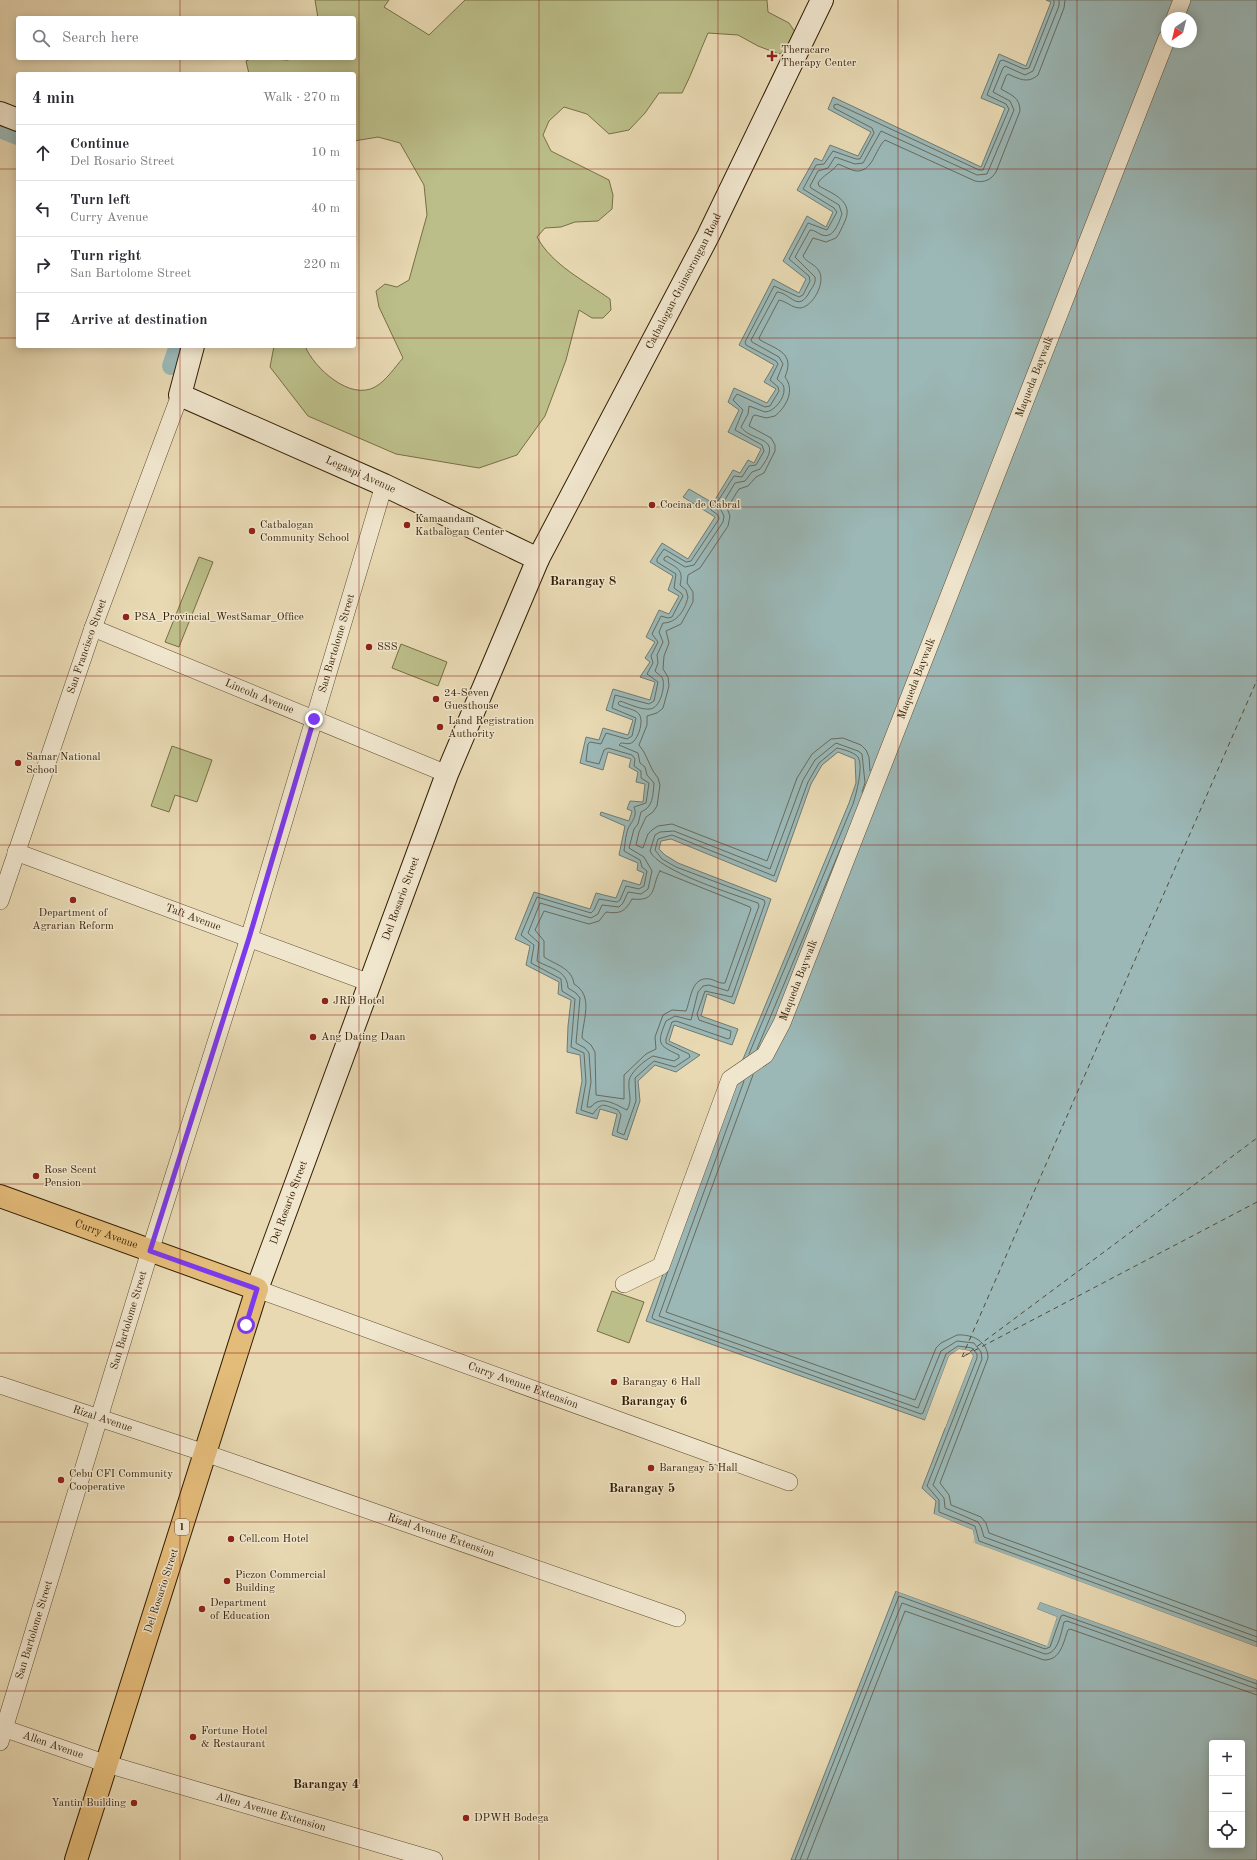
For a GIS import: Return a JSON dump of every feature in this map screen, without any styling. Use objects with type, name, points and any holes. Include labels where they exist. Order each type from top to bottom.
[{"type":"main road","name":"Curry Avenue","points":[[0,1196],[257,1289]]},
{"type":"main road","name":"Del Rosario Street","points":[[76,1860],[257,1289]]},
{"type":"street","name":"Catbalogan-Guinsorongan Road","points":[[538,559],[708,236],[822,0]]},
{"type":"street","points":[[1177,12],[1182,0]]},
{"type":"street","name":"Maqueda Baywalk","points":[[624,1284],[661,1266],[730,1079],[765,1055],[782,1023],[1163,48]]},
{"type":"street","points":[[0,113],[16,119]]},
{"type":"street","points":[[180,395],[192,348]]},
{"type":"street","name":"Legaspi Avenue","points":[[180,395],[384,485],[538,559]]},
{"type":"street","name":"San Francisco Street","points":[[0,901],[92,628],[180,395]]},
{"type":"street","name":"San Bartolome Street","points":[[2,1732],[150,1251],[249,938],[384,485]]},
{"type":"street","name":"Del Rosario Street","points":[[257,1289],[447,774],[538,559]]},
{"type":"street","name":"Lincoln Avenue","points":[[92,628],[447,774]]},
{"type":"street","name":"Taft Avenue","points":[[16,852],[370,983]]},
{"type":"street","name":"Curry Avenue Extension","points":[[257,1289],[789,1482]]},
{"type":"street","name":"Rizal Avenue","points":[[0,1385],[205,1453]]},
{"type":"street","name":"Rizal Avenue Extension","points":[[205,1453],[677,1618]]},
{"type":"street","name":"Allen Avenue","points":[[2,1732],[107,1764]]},
{"type":"street","name":"Allen Avenue Extension","points":[[107,1764],[434,1860]]},
{"type":"green space","points":[[315,0],[389,0],[384,7],[429,35],[465,0],[767,0],[768,12],[789,23],[797,35],[792,47],[779,54],[758,46],[738,35],[708,33],[682,93],[659,93],[645,113],[629,130],[609,134],[587,114],[564,107],[549,121],[543,135],[551,151],[609,180],[613,195],[612,209],[598,221],[575,222],[561,227],[545,228],[537,237],[543,247],[560,264],[610,299],[611,310],[603,318],[592,318],[579,310],[566,360],[545,416],[517,455],[479,468],[396,454],[308,416],[270,367],[274,348],[306,348],[316,364],[334,380],[344,386],[355,390],[365,390],[375,387],[383,381],[403,358],[379,307],[376,291],[385,284],[397,287],[409,280],[427,215],[424,185],[400,143],[378,137],[356,141],[356,72],[249,72],[246,61],[248,60],[356,60],[356,16],[318,16]]},
{"type":"green space","points":[[199,557],[213,562],[179,647],[165,642]]},
{"type":"green space","points":[[401,644],[447,662],[438,686],[392,668]]},
{"type":"green space","points":[[172,746],[212,760],[197,802],[175,795],[169,812],[151,806]]},
{"type":"green space","points":[[612,1291],[644,1302],[629,1343],[597,1331]]},
{"type":"water","points":[[1046,0],[1257,0],[1257,1647],[974,1543],[973,1530],[934,1514],[936,1501],[922,1488],[973,1356],[970,1351],[959,1349],[949,1356],[925,1420],[646,1321],[729,1093],[849,803],[856,783],[855,759],[838,752],[822,765],[811,784],[776,882],[671,839],[661,841],[659,849],[665,855],[678,863],[771,899],[734,1004],[707,994],[701,1016],[738,1029],[732,1045],[674,1025],[669,1041],[700,1055],[676,1072],[655,1065],[638,1081],[640,1101],[627,1140],[612,1135],[617,1114],[600,1109],[597,1119],[576,1113],[582,1081],[580,1055],[567,1052],[571,1000],[558,994],[559,982],[526,965],[530,946],[515,939],[534,892],[590,909],[596,893],[616,898],[623,880],[640,885],[644,873],[637,870],[638,863],[619,855],[625,826],[600,815],[601,812],[629,821],[632,811],[627,809],[630,801],[643,802],[645,784],[636,782],[638,772],[629,767],[631,759],[608,752],[603,770],[580,763],[586,737],[599,740],[603,728],[628,735],[633,720],[606,710],[613,689],[650,700],[655,682],[640,677],[650,662],[645,658],[655,642],[646,637],[659,610],[669,614],[679,596],[668,590],[673,576],[650,562],[662,543],[688,559],[715,517],[683,497],[689,489],[713,503],[733,470],[740,473],[748,460],[754,463],[761,449],[728,432],[739,410],[728,402],[734,388],[767,403],[776,389],[764,382],[774,365],[739,345],[773,279],[799,293],[806,279],[783,261],[807,216],[826,227],[833,212],[797,190],[815,158],[822,161],[830,145],[858,156],[871,132],[828,109],[833,97],[981,167],[1005,108],[981,98],[999,54],[1026,66],[1051,2]]},
{"type":"water","points":[[896,1591],[1046,1646],[1057,1617],[1037,1609],[1040,1602],[1257,1680],[1257,1860],[791,1860]]},
{"type":"pier","points":[[959,1349],[970,1351],[973,1356],[945,1428],[943,1427],[971,1356],[968,1353],[960,1351],[951,1357],[927,1421],[925,1420],[949,1356]]},
{"type":"pier","points":[[932,1513],[973,1530],[975,1543],[1257,1647],[1257,1649],[974,1545],[971,1531],[933,1516]]},
{"type":"pier","points":[[896,1589],[1045,1643],[1054,1618],[1035,1610],[1038,1601],[1040,1600],[1257,1678],[1257,1680],[1040,1602],[1037,1609],[1057,1617],[1047,1646],[896,1591]]},
{"type":"waterway","points":[[0,129],[16,135]]},
{"type":"waterway","points":[[171,366],[177,348]]},
{"type":"ferry route","points":[[962,1357],[1257,680]]},
{"type":"ferry route","points":[[963,1357],[1257,1138]]},
{"type":"ferry route","points":[[966,1355],[1257,1202]]},
{"type":"place","name":"Theracare Therapy Center","points":[[772,56]]},
{"type":"place","name":"Cocina de Cabral","points":[[652,505]]},
{"type":"place","name":"Kamaandam Katbalogan Center","points":[[407,525]]},
{"type":"place","name":"Catbalogan Community School","points":[[252,531]]},
{"type":"place","name":"PSA_Provincial_WestSamar_Office","points":[[126,617]]},
{"type":"place","name":"SSS","points":[[369,647]]},
{"type":"place","name":"24-Seven Guesthouse","points":[[436,699]]},
{"type":"place","name":"Land Registration Authority","points":[[440,727]]},
{"type":"place","name":"Samar National School","points":[[18,763]]},
{"type":"place","name":"Department of Agrarian Reform","points":[[73,900]]},
{"type":"place","name":"JRD Hotel","points":[[325,1001]]},
{"type":"place","name":"Ang Dating Daan","points":[[313,1037]]},
{"type":"place","name":"Rose Scent Pension","points":[[36,1176]]},
{"type":"place","name":"Barangay 6 Hall","points":[[614,1382]]},
{"type":"place","name":"Barangay 5 Hall","points":[[651,1468]]},
{"type":"place","name":"Cebu CFI Community Cooperative","points":[[61,1480]]},
{"type":"place","name":"Cell.com Hotel","points":[[231,1539]]},
{"type":"place","name":"Piczon Commercial Building","points":[[227,1581]]},
{"type":"place","name":"Department of Education","points":[[202,1609]]},
{"type":"place","name":"Fortune Hotel & Restaurant","points":[[193,1737]]},
{"type":"place","name":"Yantin Building","points":[[134,1803]]},
{"type":"place","name":"DPWH Bodega","points":[[466,1818]]},
{"type":"district","name":"Barangay 8","points":[[583,581]]},
{"type":"district","name":"Barangay 6","points":[[654,1401]]},
{"type":"district","name":"Barangay 5","points":[[642,1488]]},
{"type":"district","name":"Barangay 4","points":[[326,1784]]},
{"type":"route","points":[[246,1325],[257,1289],[150,1251],[249,938],[314,719]]}]
